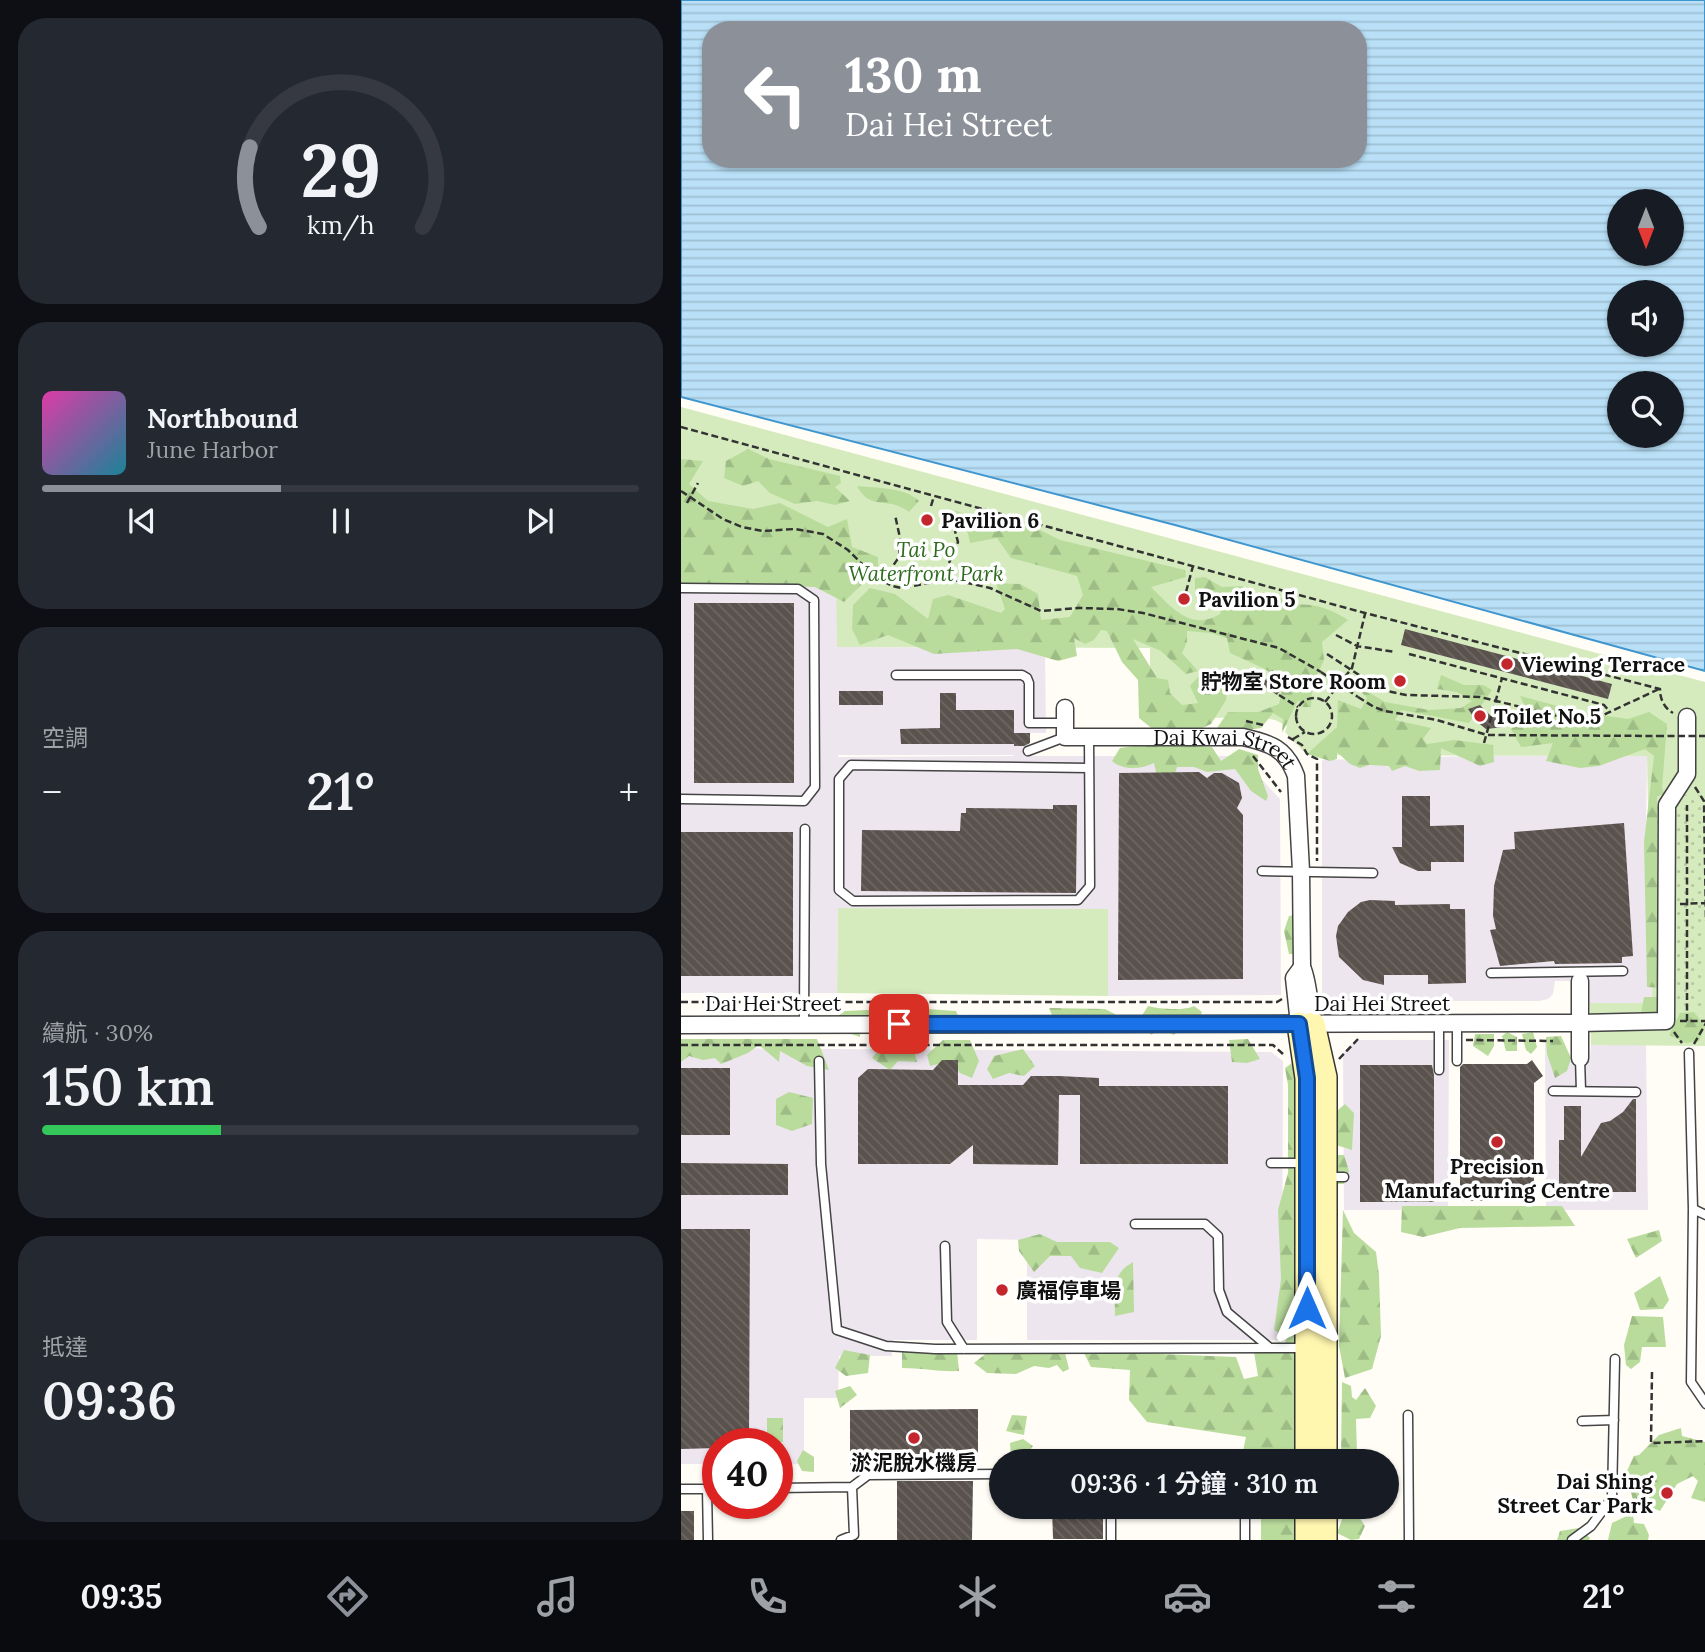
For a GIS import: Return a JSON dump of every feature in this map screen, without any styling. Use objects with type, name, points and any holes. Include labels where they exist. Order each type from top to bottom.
[{"type":"street","points":[[1666,1021],[1667,805],[1687,774],[1687,717]]},
{"type":"street","name":"Dai Kwai Street","points":[[1065,723],[1089,737],[1243,737],[1267,742],[1291,761],[1296,776],[1301,871],[1302,967],[1294,978],[1306,1024],[1325,1077],[1334,1177],[1325,1449]]},
{"type":"street","points":[[1580,977],[1581,1058]]},
{"type":"street","name":"Dai Hei Street","points":[[681,1025],[1439,1024],[1457,1032],[1666,1021]]},
{"type":"street","name":"Dai Kwai Street","points":[[1306,1024],[1307,1449]]},
{"type":"street","points":[[1307,1519],[1307,1540]]},
{"type":"street","points":[[1325,1519],[1325,1540]]},
{"type":"lane","points":[[681,588],[798,589],[814,600],[815,787],[804,801],[681,799]]},
{"type":"lane","points":[[896,675],[1023,676],[1028,680],[1029,723],[1065,723]]},
{"type":"lane","points":[[1028,751],[1065,723]]},
{"type":"lane","points":[[1089,737],[1090,886],[1078,900],[853,901],[839,890],[839,779],[851,765],[1089,768]]},
{"type":"lane","points":[[804,1024],[805,829]]},
{"type":"lane","points":[[1262,871],[1373,873]]},
{"type":"lane","points":[[1491,973],[1580,977],[1623,971]]},
{"type":"lane","points":[[1439,1024],[1439,1070]]},
{"type":"lane","points":[[1457,1032],[1457,1061]]},
{"type":"lane","points":[[1689,1052],[1693,1209],[1691,1382],[1705,1404]]},
{"type":"lane","points":[[1581,1058],[1581,1091]]},
{"type":"lane","points":[[819,1061],[821,1164],[837,1329],[886,1346],[965,1349],[1307,1348]]},
{"type":"lane","points":[[1553,1090],[1636,1092]]},
{"type":"lane","points":[[1271,1163],[1306,1163]]},
{"type":"lane","points":[[1693,1209],[1705,1215]]},
{"type":"lane","points":[[1135,1224],[1205,1224],[1218,1236],[1219,1290],[1227,1312],[1270,1348]]},
{"type":"lane","points":[[945,1246],[947,1322],[965,1349]]},
{"type":"lane","points":[[1572,1540],[1591,1526],[1612,1498],[1615,1359]]},
{"type":"lane","points":[[1408,1415],[1409,1540]]},
{"type":"lane","points":[[1582,1422],[1614,1420]]},
{"type":"lane","points":[[793,1488],[853,1487],[868,1475],[989,1474]]},
{"type":"lane","points":[[841,1540],[855,1537],[853,1487]]},
{"type":"lane","points":[[681,1489],[702,1489]]},
{"type":"lane","points":[[708,1519],[708,1540]]},
{"type":"lane","points":[[1111,1519],[1111,1540]]},
{"type":"lane","points":[[1245,1519],[1245,1540]]},
{"type":"path","points":[[681,427],[1365,613],[1660,689]]},
{"type":"path","points":[[707,443],[710,435]]},
{"type":"path","points":[[687,503],[698,482]]},
{"type":"path","points":[[681,491],[722,519],[742,527],[763,531],[795,529],[823,534],[848,550],[882,582],[902,588],[950,579],[990,588],[1041,611],[1079,608],[1143,613],[1279,648],[1374,707],[1385,711],[1437,720],[1487,735],[1705,736]]},
{"type":"path","points":[[931,506],[934,496]]},
{"type":"path","points":[[882,582],[900,557],[900,538],[895,515]]},
{"type":"path","points":[[949,563],[958,542],[955,531]]},
{"type":"path","points":[[1186,592],[1193,566]]},
{"type":"path","points":[[1325,702],[1352,668],[1365,613]]},
{"type":"path","points":[[1336,635],[1357,646],[1395,652]]},
{"type":"path","points":[[1327,654],[1382,690],[1406,695],[1495,699],[1586,723],[1660,689]]},
{"type":"path","points":[[1409,654],[1604,705],[1609,711]]},
{"type":"path","points":[[1484,743],[1502,678]]},
{"type":"path","points":[[1660,689],[1660,696],[1668,710],[1687,717]]},
{"type":"path","points":[[1279,695],[1298,707]]},
{"type":"path","points":[[1292,739],[1305,732],[1319,734],[1330,725],[1332,711],[1325,702],[1317,698],[1309,699],[1298,707],[1297,721],[1305,732]]},
{"type":"path","points":[[1251,754],[1285,796]]},
{"type":"path","points":[[1687,774],[1704,801],[1705,921]]},
{"type":"path","points":[[1687,774],[1687,1021]]},
{"type":"path","points":[[1686,904],[1705,903]]},
{"type":"path","points":[[681,1002],[1277,1002],[1284,998],[1286,992]]},
{"type":"path","points":[[1666,1021],[1687,1021],[1705,1022],[1689,1052],[1666,1021]]},
{"type":"path","points":[[1457,1032],[1553,1041]]},
{"type":"path","points":[[1339,1058],[1357,1039],[1366,1039]]},
{"type":"path","points":[[681,1045],[1273,1045],[1287,1057]]},
{"type":"path","points":[[1652,1372],[1652,1443],[1705,1441]]},
{"type":"shaded area","points":[[837,575],[838,647],[1045,648],[1046,733],[1030,733],[1028,756],[1240,756],[1280,799],[1281,995],[1108,996],[1108,909],[838,908],[837,993],[681,993],[681,576]],"holes":[[[838,755],[1014,756],[838,757]]]},
{"type":"shaded area","points":[[1473,756],[1647,756],[1646,827],[1652,1003],[1590,1003],[1590,981],[1555,981],[1553,994],[1548,999],[1539,1001],[1328,1001],[1322,996],[1322,760]]},
{"type":"shaded area","points":[[1356,1040],[1449,1040],[1448,1210],[1344,1210],[1343,1053]]},
{"type":"shaded area","points":[[1545,1043],[1554,1046],[1559,1058],[1590,1058],[1591,1045],[1646,1044],[1648,1210],[1546,1210]]},
{"type":"shaded area","points":[[681,1048],[1271,1052],[1283,1061],[1282,1340],[1027,1340],[1027,1240],[977,1239],[977,1340],[893,1340],[892,1356],[839,1356],[838,1398],[804,1398],[804,1464],[793,1464],[793,1428],[702,1428],[702,1464],[681,1464]]},
{"type":"green space","name":"Tai Po Waterfront Park","points":[[681,407],[1705,682],[1705,1046],[1591,1045],[1590,1003],[1652,1003],[1647,756],[1307,755],[1285,732],[1287,726],[1275,720],[1261,717],[1150,719],[1150,648],[837,647],[836,575],[681,573]]},
{"type":"green space","points":[[748,449],[769,459],[840,476],[841,483],[835,487],[850,501],[835,505],[817,501],[795,504],[770,493],[758,481],[743,486],[724,478],[726,461]]},
{"type":"green space","points":[[681,459],[703,461],[689,484],[708,501],[753,509],[780,503],[828,527],[847,519],[852,547],[878,557],[878,568],[844,602],[815,587],[681,583]]},
{"type":"green space","points":[[857,486],[898,491],[919,501],[909,512],[893,504],[868,499]]},
{"type":"green space","points":[[950,509],[969,519],[972,513],[1003,521],[1007,529],[1015,524],[1034,527],[1060,540],[1185,570],[1186,577],[1151,587],[1174,609],[1191,619],[1210,619],[1220,614],[1225,595],[1195,590],[1195,578],[1205,577],[1222,587],[1242,586],[1253,601],[1283,598],[1290,606],[1320,607],[1348,620],[1322,642],[1324,660],[1316,678],[1322,687],[1312,692],[1311,707],[1303,707],[1298,700],[1282,733],[1283,719],[1273,713],[1261,728],[1234,732],[1217,728],[1228,712],[1258,712],[1279,704],[1284,682],[1265,669],[1230,653],[1227,638],[1187,631],[1187,642],[1182,653],[1198,671],[1186,674],[1161,651],[1133,639],[1157,678],[1168,680],[1170,693],[1182,705],[1198,703],[1190,686],[1198,677],[1228,677],[1226,700],[1211,724],[1170,743],[1139,718],[1138,680],[1122,662],[1107,631],[1101,630],[1094,640],[1085,644],[1074,638],[1077,656],[1058,661],[1017,649],[934,654],[888,635],[860,645],[852,629],[853,605],[870,588],[895,594],[928,619],[933,599],[948,595],[1001,613],[1005,609],[996,583],[1020,584],[1038,594],[1041,620],[1070,617],[1083,595],[1077,576],[1011,558],[997,538],[970,543],[966,525]]},
{"type":"green space","points":[[1441,675],[1464,685],[1483,685],[1492,690],[1469,723],[1401,710],[1395,720],[1431,728],[1423,739],[1427,744],[1454,740],[1493,745],[1494,762],[1480,766],[1441,748],[1440,770],[1419,771],[1405,766],[1392,771],[1389,766],[1369,765],[1360,768],[1350,764],[1337,752],[1337,759],[1330,761],[1307,754],[1337,727],[1338,700],[1361,709],[1367,698],[1352,682],[1385,702],[1429,710],[1461,708],[1472,701],[1457,692],[1437,689]]},
{"type":"green space","points":[[1520,696],[1580,712],[1628,719],[1649,712],[1667,724],[1662,788],[1668,803],[1685,989],[1647,987],[1644,842],[1654,756],[1645,749],[1599,766],[1580,768],[1546,761],[1553,743],[1521,747],[1511,729],[1519,717],[1531,718]]},
{"type":"green space","points":[[1156,743],[1212,747],[1221,761],[1239,749],[1258,755],[1258,769],[1268,796],[1266,801],[1251,791],[1235,769],[1207,772],[1194,767],[1177,767],[1174,777],[1157,777],[1154,763],[1133,768],[1112,761],[1120,748]]},
{"type":"green space","points":[[1657,795],[1705,795],[1705,1007],[1659,1008]]},
{"type":"green space","points":[[838,908],[1108,909],[1108,996],[837,993]]},
{"type":"green space","points":[[1302,914],[1303,954],[1289,954],[1284,931],[1289,916]]},
{"type":"green space","points":[[1644,997],[1671,997],[1658,1026],[1641,1013]]},
{"type":"green space","points":[[1148,1006],[1184,1009],[1194,1006],[1202,1012],[1195,1028],[1181,1028],[1174,1035],[1160,1029],[1151,1035],[1141,1017]]},
{"type":"green space","points":[[911,1008],[956,1011],[964,1027],[911,1018]]},
{"type":"green space","points":[[1049,1008],[1105,1009],[1115,1014],[1111,1031],[1054,1020]]},
{"type":"green space","points":[[845,1011],[899,1011],[901,1017],[861,1018],[860,1037],[851,1034],[836,1017]]},
{"type":"green space","points":[[1694,1012],[1705,1026],[1699,1041],[1686,1043],[1669,1035],[1680,1013]]},
{"type":"green space","points":[[1507,1032],[1517,1037],[1517,1051],[1506,1051],[1502,1036]]},
{"type":"green space","points":[[1533,1032],[1537,1047],[1531,1054],[1526,1050],[1522,1034]]},
{"type":"green space","points":[[1475,1034],[1494,1034],[1494,1046],[1488,1056],[1473,1046]]},
{"type":"green space","points":[[1561,1036],[1571,1058],[1567,1071],[1555,1078],[1547,1054],[1546,1037]]},
{"type":"green space","points":[[890,1037],[911,1038],[917,1062],[898,1061],[890,1070],[872,1058]]},
{"type":"green space","points":[[681,1039],[817,1039],[829,1070],[807,1066],[780,1051],[779,1062],[759,1045],[748,1053],[721,1064],[715,1058],[703,1060],[689,1056],[681,1062]]},
{"type":"green space","points":[[1248,1039],[1260,1059],[1247,1063],[1232,1062],[1229,1040]]},
{"type":"green space","points":[[943,1040],[970,1040],[979,1061],[972,1078],[960,1073],[952,1061],[930,1066],[927,1055]]},
{"type":"green space","points":[[1023,1049],[1035,1066],[1024,1076],[1009,1073],[993,1079],[987,1069],[994,1056]]},
{"type":"green space","points":[[1302,1056],[1322,1449],[1243,1449],[1246,1437],[1147,1422],[1129,1400],[1130,1370],[1091,1367],[1083,1351],[1236,1357],[1244,1379],[1258,1376],[1254,1352],[1283,1348],[1287,1338],[1274,1330],[1281,1279],[1278,1210],[1288,1173],[1288,1085],[1285,1068]]},
{"type":"green space","points":[[789,1092],[813,1098],[812,1124],[792,1131],[776,1125],[776,1099]]},
{"type":"green space","points":[[1345,1104],[1354,1113],[1352,1150],[1330,1143],[1331,1116]]},
{"type":"green space","points":[[1333,1155],[1344,1155],[1349,1171],[1344,1184],[1333,1184]]},
{"type":"green space","points":[[1402,1206],[1562,1206],[1575,1226],[1460,1228],[1423,1237],[1401,1232]]},
{"type":"green space","points":[[1343,1210],[1354,1233],[1376,1252],[1381,1336],[1372,1369],[1345,1378],[1339,1346]]},
{"type":"green space","points":[[1659,1230],[1662,1241],[1636,1258],[1627,1239]]},
{"type":"green space","points":[[1040,1234],[1057,1242],[1110,1242],[1119,1248],[1102,1273],[1080,1268],[1071,1256],[1050,1256],[1034,1272],[1019,1251],[1018,1240]]},
{"type":"green space","points":[[1133,1262],[1134,1312],[1115,1316],[1117,1278],[1120,1272]]},
{"type":"green space","points":[[1660,1276],[1669,1300],[1663,1309],[1640,1310],[1634,1293]]},
{"type":"green space","points":[[1632,1316],[1663,1317],[1666,1347],[1642,1347],[1640,1362],[1631,1369],[1626,1365],[1624,1345]]},
{"type":"green space","points":[[1027,1348],[1065,1353],[1069,1369],[1063,1372],[1057,1365],[1049,1368],[1034,1366],[1016,1374],[987,1373],[974,1363],[988,1352]]},
{"type":"green space","points":[[902,1349],[957,1351],[959,1371],[902,1368]]},
{"type":"green space","points":[[844,1350],[870,1355],[868,1373],[846,1376],[835,1368]]},
{"type":"green space","points":[[1342,1382],[1351,1386],[1352,1397],[1356,1400],[1365,1388],[1376,1406],[1370,1418],[1356,1419],[1357,1449],[1341,1449]]},
{"type":"green space","points":[[850,1386],[857,1395],[840,1408],[835,1391]]},
{"type":"green space","points":[[1012,1415],[1027,1416],[1024,1435],[1006,1431]]},
{"type":"green space","points":[[767,1418],[783,1418],[783,1428],[767,1428]]},
{"type":"green space","points":[[1681,1428],[1682,1436],[1705,1442],[1705,1502],[1691,1498],[1698,1481],[1693,1476],[1677,1484],[1660,1511],[1633,1500],[1626,1473],[1634,1456],[1639,1455],[1659,1435]]},
{"type":"green space","points":[[1023,1439],[1033,1446],[1031,1449],[1010,1449],[1010,1443]]},
{"type":"green space","points":[[803,1450],[814,1457],[814,1472],[802,1471],[797,1461]]},
{"type":"green space","points":[[1633,1513],[1634,1523],[1644,1524],[1649,1535],[1648,1540],[1608,1540],[1612,1523]]},
{"type":"green space","points":[[1261,1519],[1324,1519],[1324,1540],[1261,1540]]},
{"type":"green space","points":[[1360,1519],[1365,1526],[1359,1539],[1351,1540],[1337,1533],[1342,1520]]},
{"type":"green space","points":[[1579,1528],[1589,1540],[1557,1540],[1560,1531]]},
{"type":"water","points":[[681,0],[1705,0],[1705,671],[1175,525],[681,397]]},
{"type":"building","points":[[694,603],[794,603],[794,783],[694,783]]},
{"type":"building","name":"Viewing Terrace","points":[[1405,629],[1612,684],[1608,699],[1401,645]]},
{"type":"building","points":[[1272,670],[1287,680],[1277,695],[1262,685]]},
{"type":"building","points":[[839,691],[883,691],[883,705],[839,705]]},
{"type":"building","points":[[940,693],[956,693],[956,710],[1014,710],[1014,744],[901,744],[900,729],[940,728]]},
{"type":"building","points":[[1480,705],[1491,716],[1507,712],[1515,721],[1505,727],[1486,729],[1468,709]]},
{"type":"building","points":[[1014,733],[1030,733],[1030,743],[1014,746]]},
{"type":"building","points":[[1199,772],[1207,778],[1214,773],[1222,773],[1239,783],[1242,798],[1237,808],[1243,815],[1243,979],[1118,980],[1119,773]]},
{"type":"building","points":[[1402,796],[1430,796],[1430,826],[1464,825],[1464,862],[1431,862],[1431,871],[1418,871],[1400,863],[1392,847],[1402,847]]},
{"type":"building","points":[[1053,805],[1077,805],[1076,893],[861,891],[862,830],[960,831],[961,813],[966,813],[966,808],[1053,809]]},
{"type":"building","points":[[1624,823],[1633,956],[1622,957],[1622,963],[1555,964],[1554,961],[1500,966],[1490,930],[1496,929],[1493,916],[1494,886],[1503,850],[1515,849],[1514,832]]},
{"type":"building","points":[[681,832],[793,832],[793,976],[681,976]]},
{"type":"building","points":[[1395,901],[1395,905],[1450,904],[1450,909],[1465,909],[1466,983],[1428,984],[1428,975],[1384,975],[1384,985],[1363,980],[1339,957],[1336,936],[1338,926],[1348,912],[1361,902]]},
{"type":"building","points":[[942,1060],[958,1060],[958,1085],[1023,1085],[1031,1076],[1059,1076],[1099,1078],[1099,1086],[1228,1086],[1228,1164],[1080,1164],[1080,1095],[1059,1095],[1058,1165],[973,1164],[973,1145],[950,1164],[858,1164],[858,1078],[868,1069],[933,1070]]},
{"type":"building","name":"Precision Manufacturing Centre","points":[[1532,1060],[1543,1076],[1534,1083],[1534,1201],[1460,1201],[1460,1067],[1463,1064],[1527,1064]]},
{"type":"building","points":[[1360,1065],[1432,1065],[1434,1202],[1360,1202]]},
{"type":"building","points":[[681,1068],[730,1068],[730,1135],[681,1135]]},
{"type":"building","points":[[1633,1099],[1636,1099],[1636,1192],[1559,1192],[1559,1140],[1564,1140],[1564,1106],[1581,1106],[1581,1157],[1601,1123],[1610,1121],[1623,1112]]},
{"type":"building","points":[[681,1163],[788,1164],[788,1195],[681,1195]]},
{"type":"building","points":[[681,1229],[750,1229],[749,1428],[702,1428],[702,1448],[681,1449]]},
{"type":"building","name":"淤泥脫水機房","points":[[978,1409],[978,1465],[973,1465],[973,1468],[850,1466],[850,1410]]},
{"type":"building","points":[[897,1481],[973,1481],[972,1540],[897,1540]]},
{"type":"building","points":[[681,1511],[694,1511],[694,1540],[681,1540]]},
{"type":"building","points":[[1052,1519],[1103,1519],[1103,1539],[1053,1539]]},
{"type":"place","name":"Pavilion 6","points":[[927,520]]},
{"type":"place","name":"Pavilion 5","points":[[1184,599]]},
{"type":"place","name":"Viewing Terrace","points":[[1507,664]]},
{"type":"place","name":"貯物室 Store Room","points":[[1400,681]]},
{"type":"place","name":"Toilet No.5","points":[[1480,716]]},
{"type":"place","name":"Precision Manufacturing Centre","points":[[1497,1142]]},
{"type":"place","name":"廣福停車場","points":[[1002,1290]]},
{"type":"place","name":"淤泥脫水機房","points":[[914,1438]]},
{"type":"place","name":"Dai Shing Street Car Park","points":[[1667,1493]]},
{"type":"route","points":[[899,1024],[1299,1024],[1307,1078],[1307,1308]]}]
